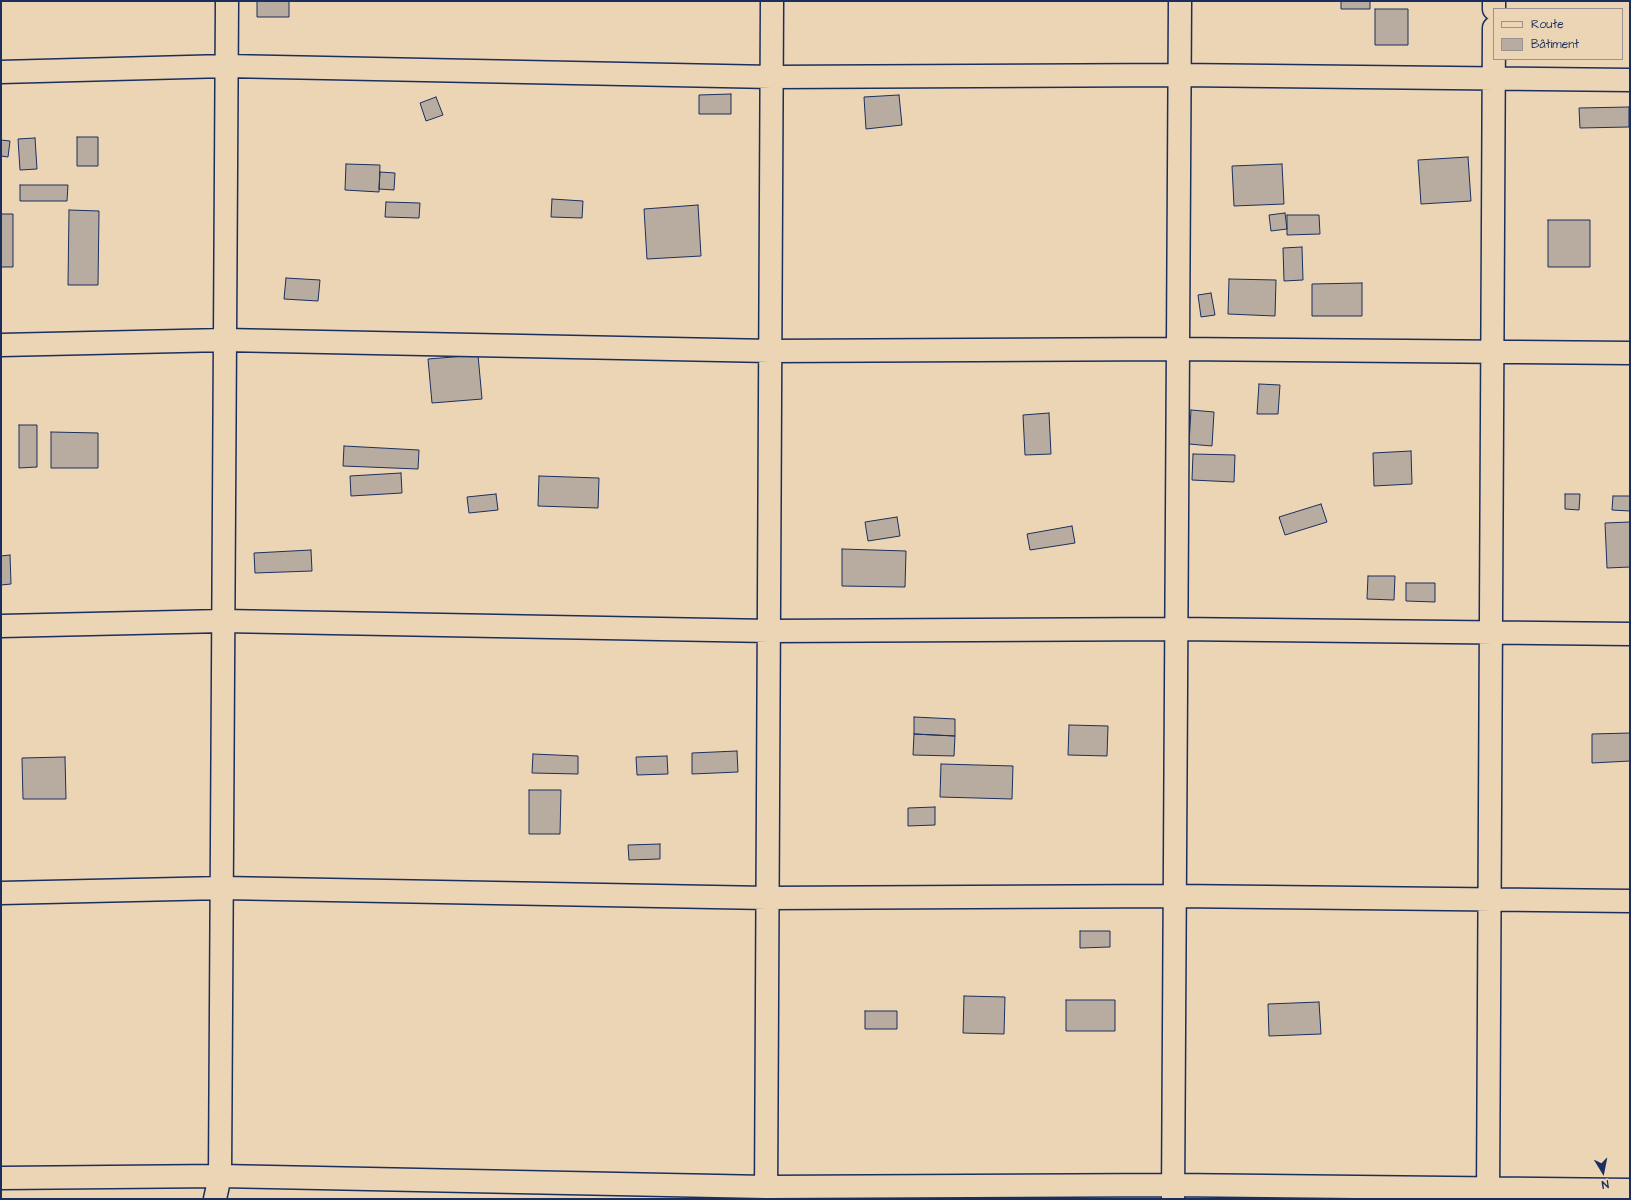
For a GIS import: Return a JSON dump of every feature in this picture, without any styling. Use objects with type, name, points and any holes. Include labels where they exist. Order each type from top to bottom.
[{"type":"street","points":[[215,1199],[220,1176],[227,1]]},
{"type":"street","points":[[766,1193],[772,1]]},
{"type":"street","points":[[1173,1192],[1180,1]]},
{"type":"street","points":[[1488,1194],[1494,60]]},
{"type":"street","points":[[1,72],[226,66],[772,77],[1180,75],[1494,80],[1630,80]]},
{"type":"street","points":[[1,345],[225,340],[770,350],[1178,348],[1630,354]]},
{"type":"street","points":[[1,626],[223,621],[769,631],[1177,629],[1491,634],[1630,634]]},
{"type":"street","points":[[1,893],[222,888],[767,898],[1175,896],[1489,901],[1630,901]]},
{"type":"street","points":[[1,1178],[220,1176],[766,1193],[1173,1192],[1488,1194],[1630,1190]]},
{"type":"building","points":[[257,1],[289,1],[289,17],[257,17]]},
{"type":"building","points":[[1341,1],[1370,1],[1370,9],[1341,9]]},
{"type":"building","points":[[1375,9],[1408,9],[1408,45],[1375,45]]},
{"type":"building","points":[[731,94],[731,114],[699,114],[699,95]]},
{"type":"building","points":[[899,95],[902,125],[866,129],[864,97]]},
{"type":"building","points":[[436,97],[443,115],[426,121],[420,103]]},
{"type":"building","points":[[1629,107],[1629,127],[1580,128],[1579,108]]},
{"type":"building","points":[[77,137],[98,137],[98,166],[77,166]]},
{"type":"building","points":[[35,138],[37,169],[20,170],[18,139]]},
{"type":"building","points":[[1,140],[10,141],[8,157],[1,156]]},
{"type":"building","points":[[1468,157],[1471,201],[1421,204],[1418,160]]},
{"type":"building","points":[[346,164],[380,165],[379,192],[345,190]]},
{"type":"building","points":[[1282,164],[1284,204],[1234,206],[1232,166]]},
{"type":"building","points":[[380,172],[395,173],[394,190],[379,189]]},
{"type":"building","points":[[20,185],[68,185],[67,201],[20,201]]},
{"type":"building","points":[[552,199],[583,201],[582,218],[551,217]]},
{"type":"building","points":[[386,202],[420,203],[419,218],[385,217]]},
{"type":"building","points":[[698,205],[701,256],[647,259],[644,209]]},
{"type":"building","points":[[69,210],[99,211],[98,285],[68,285]]},
{"type":"building","points":[[1285,213],[1287,229],[1271,231],[1269,215]]},
{"type":"building","points":[[1,214],[13,214],[13,267],[1,267]]},
{"type":"building","points":[[1287,215],[1319,215],[1320,234],[1287,235]]},
{"type":"building","points":[[1548,220],[1590,220],[1590,267],[1548,267]]},
{"type":"building","points":[[1302,247],[1303,280],[1284,281],[1283,248]]},
{"type":"building","points":[[286,278],[320,280],[318,301],[284,299]]},
{"type":"building","points":[[1229,279],[1276,280],[1275,316],[1228,314]]},
{"type":"building","points":[[1362,283],[1362,316],[1312,316],[1312,284]]},
{"type":"building","points":[[1211,293],[1215,315],[1201,317],[1198,295]]},
{"type":"building","points":[[478,355],[482,399],[432,403],[428,359]]},
{"type":"building","points":[[1259,384],[1280,385],[1278,414],[1257,414]]},
{"type":"building","points":[[1191,410],[1214,412],[1212,446],[1189,444]]},
{"type":"building","points":[[1049,413],[1051,454],[1025,455],[1023,415]]},
{"type":"building","points":[[19,425],[37,425],[37,467],[19,468]]},
{"type":"building","points":[[51,432],[98,433],[98,468],[51,468]]},
{"type":"building","points":[[344,446],[419,450],[418,469],[343,466]]},
{"type":"building","points":[[1411,451],[1412,484],[1374,486],[1373,453]]},
{"type":"building","points":[[1193,454],[1235,455],[1234,482],[1192,480]]},
{"type":"building","points":[[401,473],[402,493],[351,496],[350,476]]},
{"type":"building","points":[[539,476],[599,478],[598,508],[538,506]]},
{"type":"building","points":[[496,494],[498,510],[469,513],[467,497]]},
{"type":"building","points":[[1565,494],[1580,494],[1579,510],[1565,509]]},
{"type":"building","points":[[1613,496],[1630,496],[1630,511],[1612,510]]},
{"type":"building","points":[[1321,504],[1327,522],[1285,535],[1279,517]]},
{"type":"building","points":[[897,517],[900,536],[868,541],[865,522]]},
{"type":"building","points":[[1630,522],[1630,567],[1607,568],[1605,523]]},
{"type":"building","points":[[1072,526],[1075,543],[1030,550],[1027,534]]},
{"type":"building","points":[[842,549],[906,551],[905,587],[842,586]]},
{"type":"building","points":[[311,550],[312,571],[255,573],[254,553]]},
{"type":"building","points":[[10,555],[11,584],[1,585],[1,556]]},
{"type":"building","points":[[1368,576],[1395,576],[1394,600],[1367,599]]},
{"type":"building","points":[[1406,583],[1435,583],[1435,602],[1406,601]]},
{"type":"building","points":[[914,717],[955,719],[955,736],[914,734]]},
{"type":"building","points":[[1069,725],[1108,726],[1107,756],[1068,755]]},
{"type":"building","points":[[1630,733],[1630,761],[1592,763],[1592,734]]},
{"type":"building","points":[[914,734],[955,736],[954,756],[913,755]]},
{"type":"building","points":[[737,751],[738,772],[692,774],[692,753]]},
{"type":"building","points":[[533,754],[578,756],[578,774],[532,773]]},
{"type":"building","points":[[667,756],[668,774],[637,775],[636,757]]},
{"type":"building","points":[[65,757],[66,799],[23,799],[22,758]]},
{"type":"building","points":[[941,764],[1013,766],[1012,799],[940,797]]},
{"type":"building","points":[[529,790],[561,790],[560,834],[529,834]]},
{"type":"building","points":[[935,807],[935,825],[908,826],[908,808]]},
{"type":"building","points":[[660,844],[660,859],[629,860],[628,845]]},
{"type":"building","points":[[1080,931],[1110,931],[1110,947],[1080,948]]},
{"type":"building","points":[[964,996],[1005,997],[1004,1034],[963,1033]]},
{"type":"building","points":[[1066,1000],[1115,1000],[1115,1031],[1066,1031]]},
{"type":"building","points":[[1319,1002],[1321,1034],[1269,1036],[1268,1004]]},
{"type":"building","points":[[865,1011],[897,1011],[897,1029],[865,1029]]}]
